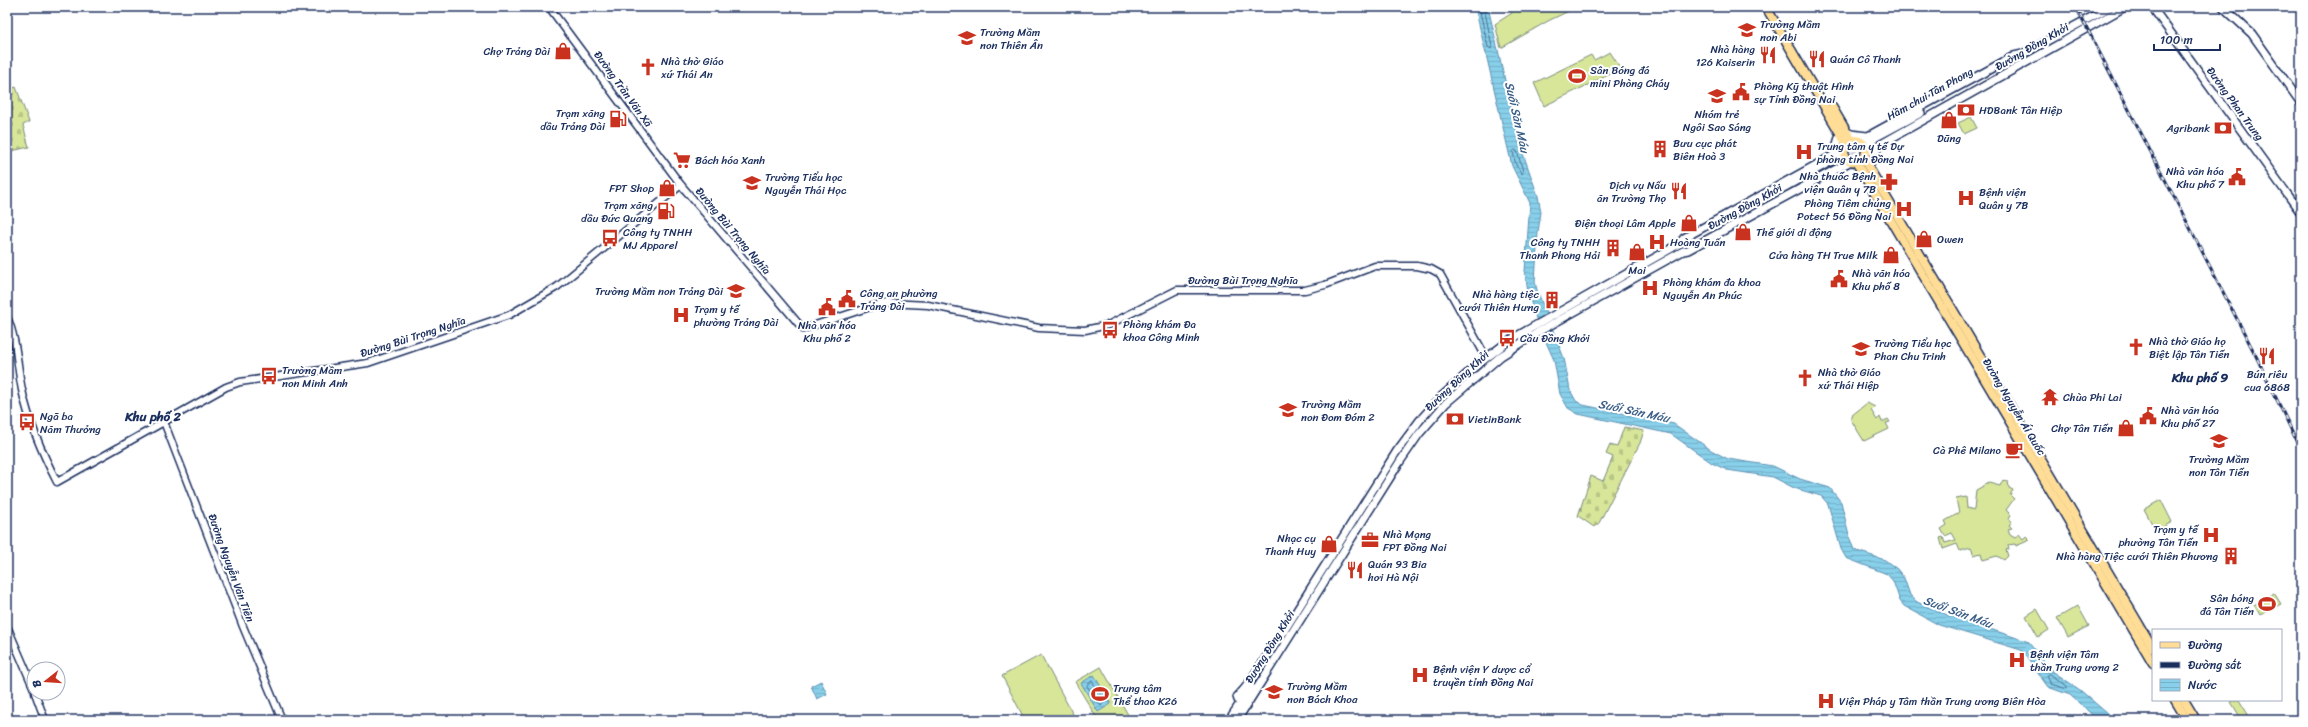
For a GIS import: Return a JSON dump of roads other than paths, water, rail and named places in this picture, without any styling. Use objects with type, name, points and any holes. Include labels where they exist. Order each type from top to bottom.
[{"type":"main road","points":[[1766,7],[1843,132],[1839,160]]},
{"type":"main road","points":[[1772,7],[1850,144],[1865,147],[1859,159],[1845,155],[1850,144]]},
{"type":"main road","name":"Đường Đồng Khởi","points":[[2022,54],[2110,7]]},
{"type":"main road","name":"Đường Đồng Khởi","points":[[1237,720],[1398,451],[1420,420],[1441,397],[1536,324],[1550,316],[1679,244],[1684,243],[1839,160],[1859,159],[1879,146],[2125,7]]},
{"type":"main road","name":"Đường Phan Trung","points":[[2152,7],[2301,213]]},
{"type":"main road","points":[[2223,7],[2252,34],[2301,103]]},
{"type":"main road","points":[[2084,21],[2088,28]]},
{"type":"main road","name":"Hầm chui Tân Phong","points":[[1869,141],[2018,59],[2022,54]]},
{"type":"main road","name":"Hầm chui Tân Phong","points":[[1869,141],[2017,64],[2027,62]]},
{"type":"main road","points":[[1843,132],[1869,141]]},
{"type":"main road","points":[[1839,160],[1850,144],[1869,141]]},
{"type":"main road","points":[[1869,166],[1872,156],[1879,146]]},
{"type":"main road","name":"Đường Nguyễn Ái Quốc","points":[[1859,159],[1869,166],[1930,279]]},
{"type":"main road","name":"Đường Nguyễn Ái Quốc","points":[[1859,159],[1862,171],[1930,279],[2122,604],[2152,661]]},
{"type":"main road","points":[[1839,160],[1862,171]]},
{"type":"main road","name":"Đường Đồng Khởi","points":[[1488,361],[1645,273],[1683,251],[1685,248],[1839,160]]},
{"type":"main road","points":[[1638,267],[1645,273]]},
{"type":"main road","name":"Đường Đồng Khởi","points":[[1228,720],[1238,699],[1237,697],[1245,689],[1261,662],[1270,652],[1323,575]]},
{"type":"main road","name":"Đường Nguyễn Ái Quốc","points":[[2122,604],[2152,647]]},
{"type":"main road","name":"Đường Đồng Khởi","points":[[1228,720],[1267,661],[1270,652]]},
{"type":"main road","points":[[2176,701],[2186,720]]},
{"type":"main road","points":[[2185,701],[2196,720]]},
{"type":"street","name":"Đường Trần Văn Xã","points":[[549,7],[681,185]]},
{"type":"street","name":"Đường Bùi Trọng Nghĩa","points":[[7,317],[15,344],[22,389],[30,418],[57,482],[226,387],[240,382],[368,363],[510,315],[540,299],[562,283],[681,185],[803,329],[870,307],[888,303],[928,305],[1039,328],[1084,330],[1108,325],[1176,290],[1305,290],[1325,285],[1370,267],[1399,265],[1425,267],[1440,274],[1488,361]]},
{"type":"street","name":"Đường Nguyễn Văn Tiên","points":[[164,422],[241,622],[282,720]]},
{"type":"street","points":[[7,626],[26,670]]},
{"type":"street","points":[[38,701],[45,720]]},
{"type":"water","name":"Suối Săn Máu","points":[[1475,7],[1488,7],[1520,145],[1538,196],[1541,212],[1538,232],[1535,282],[1564,358],[1570,390],[1576,401],[1583,405],[1674,424],[1711,450],[1728,459],[1773,466],[1800,479],[1830,488],[1841,502],[1854,550],[1885,560],[1897,569],[1904,578],[1910,595],[1917,602],[1945,614],[2029,642],[2051,670],[2080,690],[2115,720],[2098,720],[2070,695],[2048,687],[2021,650],[1939,625],[1904,606],[1900,601],[1893,581],[1887,574],[1846,558],[1841,549],[1828,504],[1821,496],[1794,488],[1773,477],[1727,470],[1712,463],[1671,434],[1578,414],[1568,408],[1560,394],[1554,360],[1537,322],[1528,293],[1525,271],[1530,203],[1512,166]]},
{"type":"water","points":[[1094,675],[1111,704],[1098,712],[1081,683]]},
{"type":"water","points":[[821,681],[827,694],[817,699],[811,686]]},
{"type":"tunnel","points":[[1842,161],[1871,145]]},
{"type":"railway","points":[[2076,7],[2255,354],[2301,450]]},
{"type":"place","name":"Trường Mầm non Abi","points":[[1747,30]]},
{"type":"place","name":"Trường Mầm non Thiên Ân","points":[[967,38]]},
{"type":"place","name":"Chợ Trảng Dài","points":[[563,51]]},
{"type":"place","name":"Nhà hàng 126 Kaiserin","points":[[1768,55]]},
{"type":"place","name":"Quán Cô Thanh","points":[[1817,59]]},
{"type":"place","name":"Nhà thờ Giáo xứ Thái An","points":[[648,67]]},
{"type":"place","name":"Sân Bóng đá mini Phòng Cháy","points":[[1577,76]]},
{"type":"place","name":"Phòng Kỹ thuật Hình sự Tỉnh Đồng Nai","points":[[1741,92]]},
{"type":"place","name":"Nhóm trẻ Ngôi Sao Sáng","points":[[1717,96]]},
{"type":"place","name":"HDBank Tân Hiệp","points":[[1966,110]]},
{"type":"place","name":"Trạm xăng dầu Trảng Dài","points":[[618,119]]},
{"type":"place","name":"Dũng","points":[[1949,120]]},
{"type":"place","name":"Agribank","points":[[2223,128]]},
{"type":"place","name":"Bưu cục phát Biên Hoà 3","points":[[1660,149]]},
{"type":"place","name":"Trung tâm y tế Dự phòng tỉnh Đồng Nai","points":[[1804,152]]},
{"type":"place","name":"Bách hóa Xanh","points":[[682,160]]},
{"type":"place","name":"Nhà văn hóa Khu phố 7","points":[[2237,177]]},
{"type":"place","name":"Nhà thuốc Bệnh viện Quân y 7B","points":[[1889,182]]},
{"type":"place","name":"Trường Tiểu học Nguyễn Thái Học","points":[[752,183]]},
{"type":"place","name":"FPT Shop","points":[[667,188]]},
{"type":"place","name":"Dịch vụ Nấu ăn Trường Thọ","points":[[1679,191]]},
{"type":"place","name":"Bệnh viện Quân y 7B","points":[[1966,198]]},
{"type":"place","name":"Phòng Tiêm chủng Potect 56 Đồng Nai","points":[[1904,209]]},
{"type":"place","name":"Trạm xăng dầu Đức Quang","points":[[666,211]]},
{"type":"place","name":"Điện thoại Lâm Apple","points":[[1689,223]]},
{"type":"place","name":"Thế giới di động","points":[[1743,232]]},
{"type":"place","name":"Công ty TNHH MJ Apparel","points":[[610,238]]},
{"type":"place","name":"Owen","points":[[1924,239]]},
{"type":"place","name":"Hoàng Tuấn","points":[[1657,242]]},
{"type":"place","name":"Công ty TNHH Thanh Phong Hải","points":[[1613,248]]},
{"type":"place","name":"Mai","points":[[1637,252]]},
{"type":"place","name":"Cửa hàng TH True Milk","points":[[1891,255]]},
{"type":"place","name":"Nhà văn hóa Khu phố 8","points":[[1839,279]]},
{"type":"place","name":"Phòng khám đa khoa Nguyễn An Phúc","points":[[1650,288]]},
{"type":"place","name":"Trường Mầm non Trảng Dài","points":[[736,291]]},
{"type":"place","name":"Công an phường Trảng Dài","points":[[847,299]]},
{"type":"place","name":"Nhà hàng tiệc cưới Thiên Hưng","points":[[1552,300]]},
{"type":"place","name":"Nhà văn hóa Khu phố 2","points":[[827,307]]},
{"type":"place","name":"Trạm y tế phường Trảng Dài","points":[[681,315]]},
{"type":"place","name":"Phòng khám Đa khoa Công Minh","points":[[1110,330]]},
{"type":"place","name":"Cầu Đồng Khởi","points":[[1507,338]]},
{"type":"place","name":"Nhà thờ Giáo họ Biệt lập Tân Tiến","points":[[2136,347]]},
{"type":"place","name":"Trường Tiểu học Phan Chu Trinh","points":[[1861,349]]},
{"type":"place","name":"Bún riêu cua 6868","points":[[2267,356]]},
{"type":"place","name":"Trường Mầm non Minh Anh","points":[[269,376]]},
{"type":"place","name":"Nhà thờ Giáo xứ Thái Hiệp","points":[[1805,378]]},
{"type":"place","name":"Chùa Phi Lai","points":[[2050,397]]},
{"type":"place","name":"Trường Mầm non Đom Đóm 2","points":[[1288,410]]},
{"type":"place","name":"Nhà văn hóa Khu phố 27","points":[[2148,416]]},
{"type":"place","name":"VietinBank","points":[[1455,419]]},
{"type":"place","name":"Ngã ba Năm Thưởng","points":[[27,422]]},
{"type":"place","name":"Chợ Tân Tiến","points":[[2126,428]]},
{"type":"place","name":"Trường Mầm non Tân Tiến","points":[[2219,441]]},
{"type":"place","name":"Cà Phê Milano","points":[[2014,450]]},
{"type":"place","name":"Trạm y tế phường Tân Tiến","points":[[2211,535]]},
{"type":"place","name":"Nhà Mạng FPT Đồng Nai","points":[[1370,540]]},
{"type":"place","name":"Nhạc cụ Thanh Huy","points":[[1329,544]]},
{"type":"place","name":"Nhà hàng Tiệc cưới Thiên Phương","points":[[2231,556]]},
{"type":"place","name":"Quán 93 Bia hơi Hà Nội","points":[[1355,570]]},
{"type":"place","name":"Sân bóng đá Tân Tiến","points":[[2267,604]]},
{"type":"place","name":"Bệnh viện Tâm thần Trung ương 2","points":[[2017,660]]},
{"type":"place","name":"Bệnh viện Y dược cổ truyền tỉnh Đồng Nai","points":[[1420,675]]},
{"type":"place","name":"Trường Mầm non Bách Khoa","points":[[1274,692]]},
{"type":"place","name":"Trung tâm Thể thao K26","points":[[1100,694]]},
{"type":"place","name":"Viện Pháp y Tâm thần Trung ương Biên Hòa","points":[[1826,701]]},
{"type":"district","name":"Khu phố 9","points":[[2200,377]]},
{"type":"district","name":"Khu phố 2","points":[[153,416]]}]
